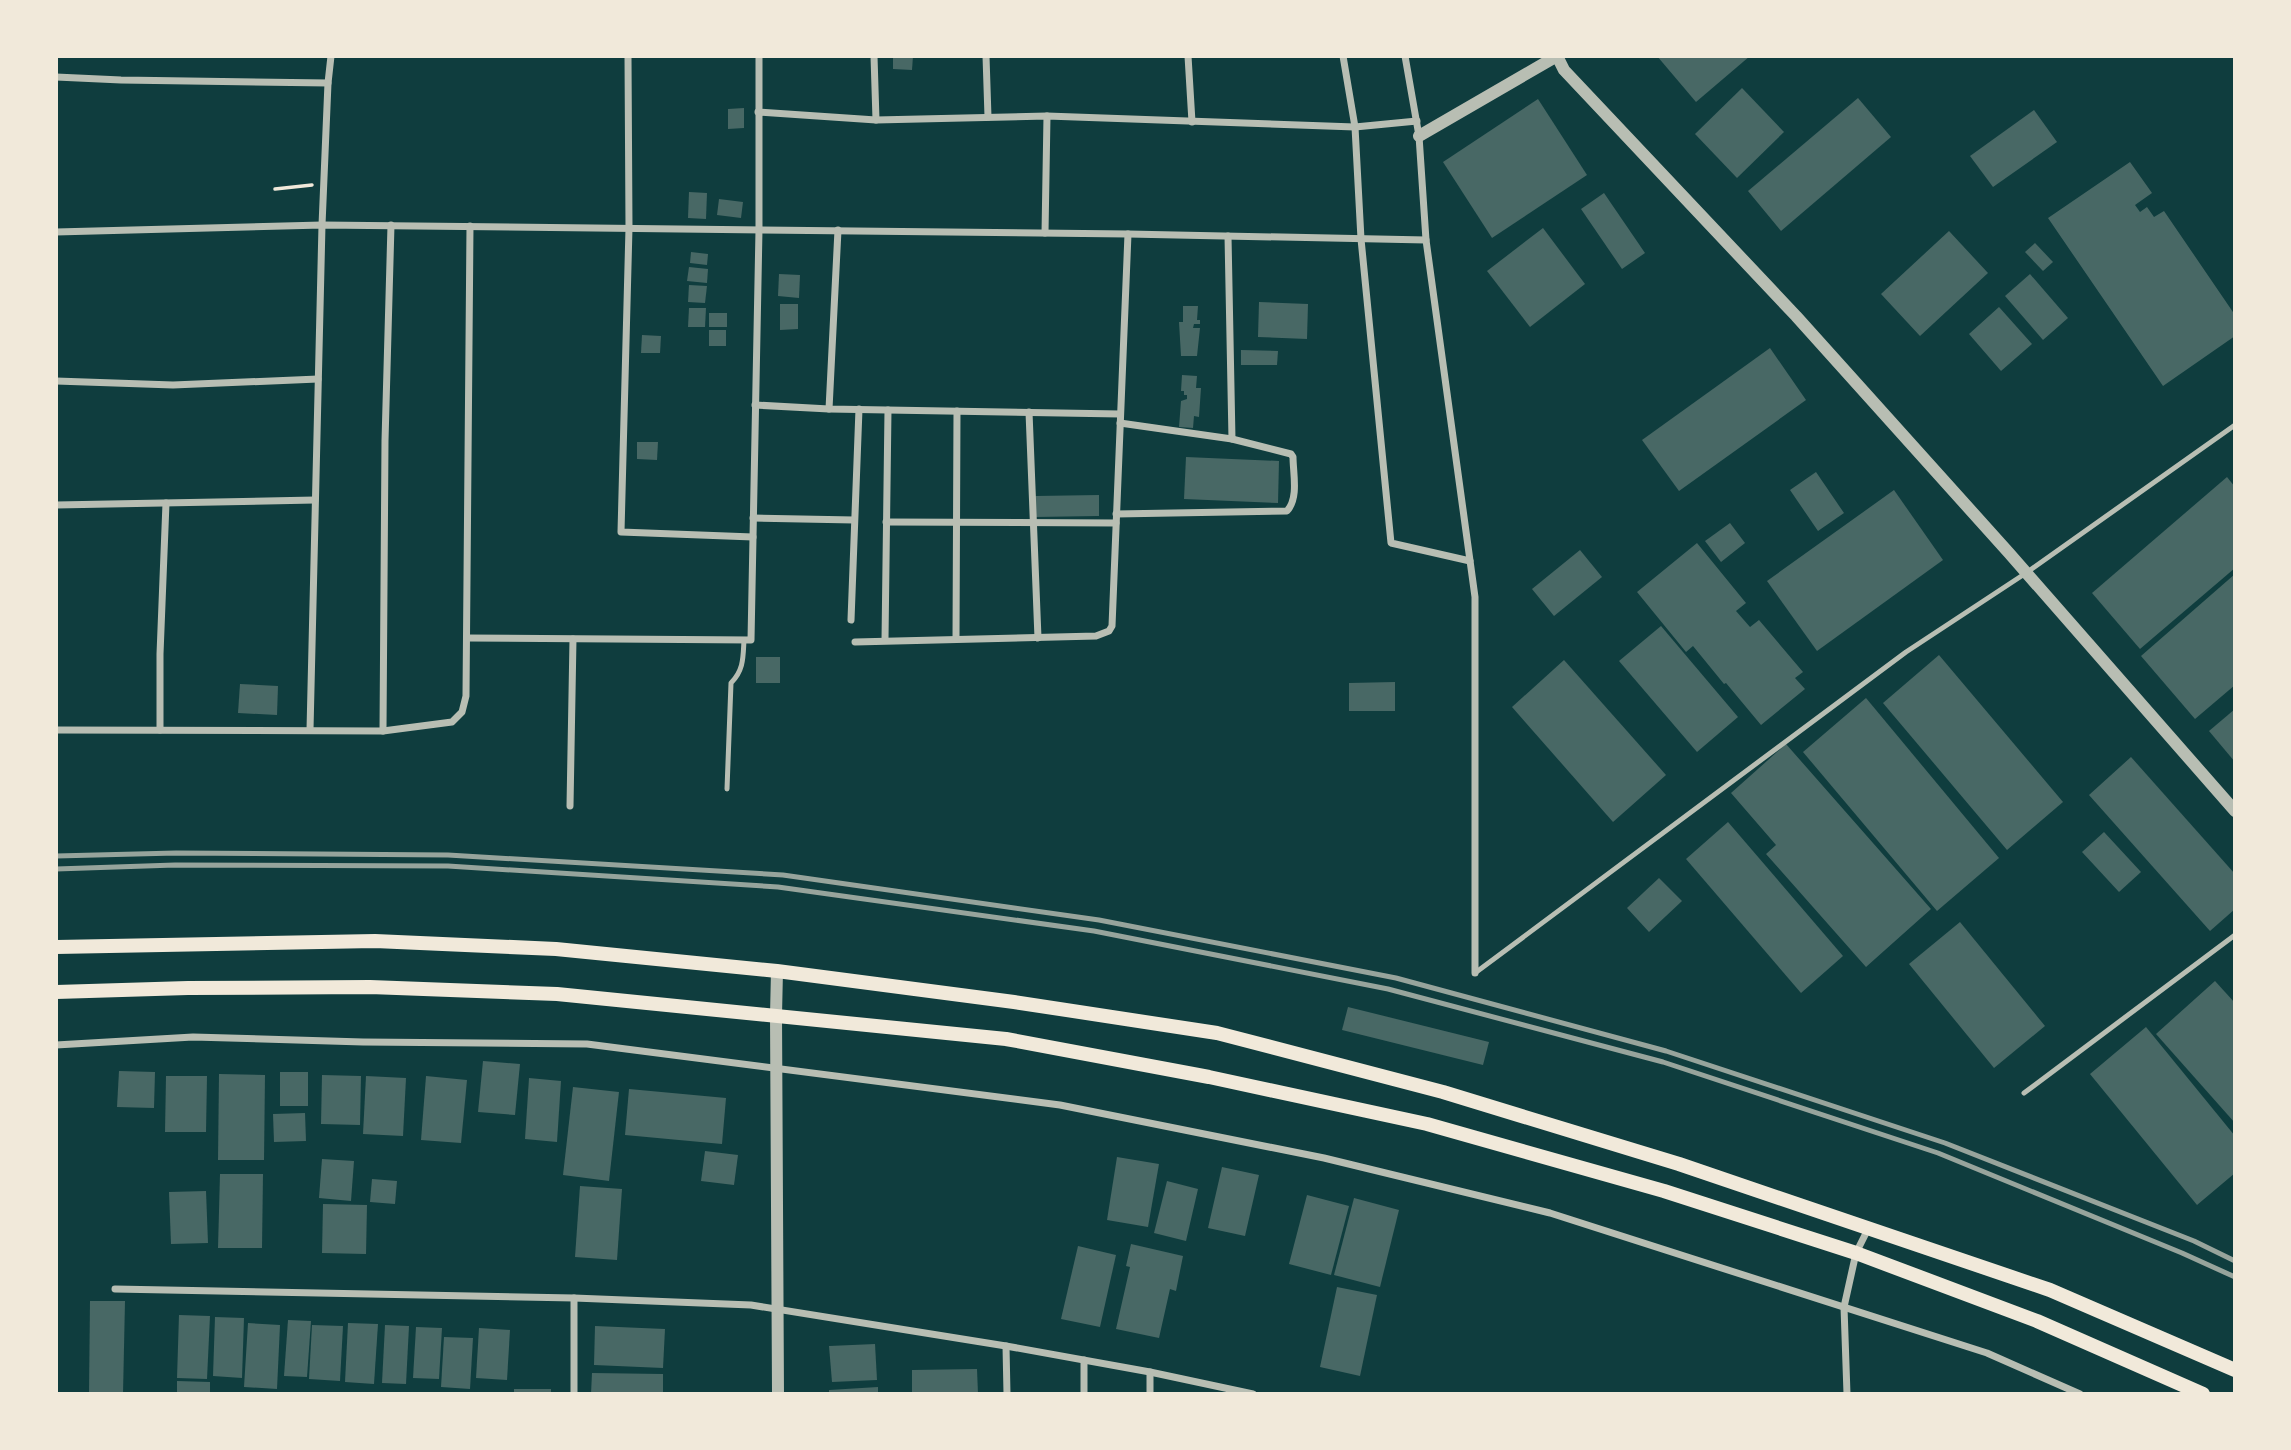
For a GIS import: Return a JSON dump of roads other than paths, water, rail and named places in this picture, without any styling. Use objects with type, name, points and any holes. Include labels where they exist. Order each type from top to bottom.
[{"type":"main road","points":[[56,947],[375,941],[556,949],[777,971],[1014,1002],[1217,1033],[1456,1096],[1679,1164],[2050,1290],[2235,1370]]},
{"type":"main road","points":[[56,992],[370,987],[557,995],[1006,1039],[1209,1077],[1413,1121],[1664,1191],[1856,1253],[2037,1321],[2203,1394]]},
{"type":"street","points":[[310,730],[322,225],[331,56]]},
{"type":"street","points":[[628,56],[629,228],[621,532],[753,537]]},
{"type":"street","points":[[467,638],[751,640],[759,230],[759,56]]},
{"type":"street","points":[[874,56],[876,120]]},
{"type":"street","points":[[986,56],[988,117]]},
{"type":"street","points":[[1188,56],[1192,122]]},
{"type":"street","points":[[1343,56],[1355,127],[1361,239],[1391,543],[1470,561]]},
{"type":"street","points":[[1405,56],[1419,136],[1426,240],[1475,597],[1475,973]]},
{"type":"street","points":[[1419,136],[1557,56],[1564,70],[1796,316],[2235,811]]},
{"type":"street","points":[[56,76],[121,80],[328,83]]},
{"type":"street","points":[[758,112],[876,120],[1047,116],[1355,127],[1417,121]]},
{"type":"street","points":[[1045,233],[1047,116]]},
{"type":"street","points":[[56,233],[391,225],[1426,240]]},
{"type":"street","points":[[383,731],[385,441],[391,225]]},
{"type":"street","points":[[56,730],[383,731],[439,725],[458,718],[466,696],[470,226]]},
{"type":"street","points":[[829,409],[838,230]]},
{"type":"street","points":[[855,642],[1096,636],[1109,631],[1112,626],[1128,234]]},
{"type":"street","points":[[1227,236],[1232,439]]},
{"type":"street","points":[[56,381],[173,385],[318,379]]},
{"type":"street","points":[[755,405],[829,409],[1120,414]]},
{"type":"street","points":[[851,620],[859,409]]},
{"type":"street","points":[[885,640],[888,410]]},
{"type":"street","points":[[956,639],[957,411]]},
{"type":"street","points":[[1029,412],[1038,638]]},
{"type":"street","points":[[1116,514],[1287,511],[1292,506],[1294,495],[1291,454],[1232,439],[1120,424]]},
{"type":"street","points":[[56,505],[315,500]]},
{"type":"street","points":[[160,730],[166,503]]},
{"type":"street","points":[[754,518],[854,520]]},
{"type":"street","points":[[886,522],[1116,523]]},
{"type":"street","points":[[569,806],[573,639]]},
{"type":"street","points":[[777,971],[778,1394]]},
{"type":"street","points":[[56,1045],[193,1037],[587,1044],[1060,1105],[1324,1158],[1550,1213],[1987,1353],[2080,1394]]},
{"type":"street","points":[[1847,1394],[1844,1307],[1856,1253],[1869,1227]]},
{"type":"street","points":[[115,1289],[574,1298],[751,1306],[1006,1346],[1253,1394]]},
{"type":"street","points":[[574,1298],[574,1394]]},
{"type":"street","points":[[1006,1346],[1007,1394]]},
{"type":"street","points":[[1084,1360],[1084,1394]]},
{"type":"street","points":[[1150,1372],[1150,1394]]},
{"type":"lane","points":[[1475,973],[1906,652],[2026,573],[2235,425]]},
{"type":"lane","points":[[727,789],[731,683],[739,675],[743,662],[744,640]]},
{"type":"lane","points":[[2024,1093],[2235,935]]},
{"type":"railway","points":[[56,856],[176,853],[448,855],[783,875],[1099,920],[1396,978],[1666,1051],[1945,1143],[2194,1241],[2235,1261]]},
{"type":"railway","points":[[56,869],[175,865],[448,866],[778,887],[1094,931],[1388,989],[1663,1062],[1938,1153],[2235,1277]]}]
